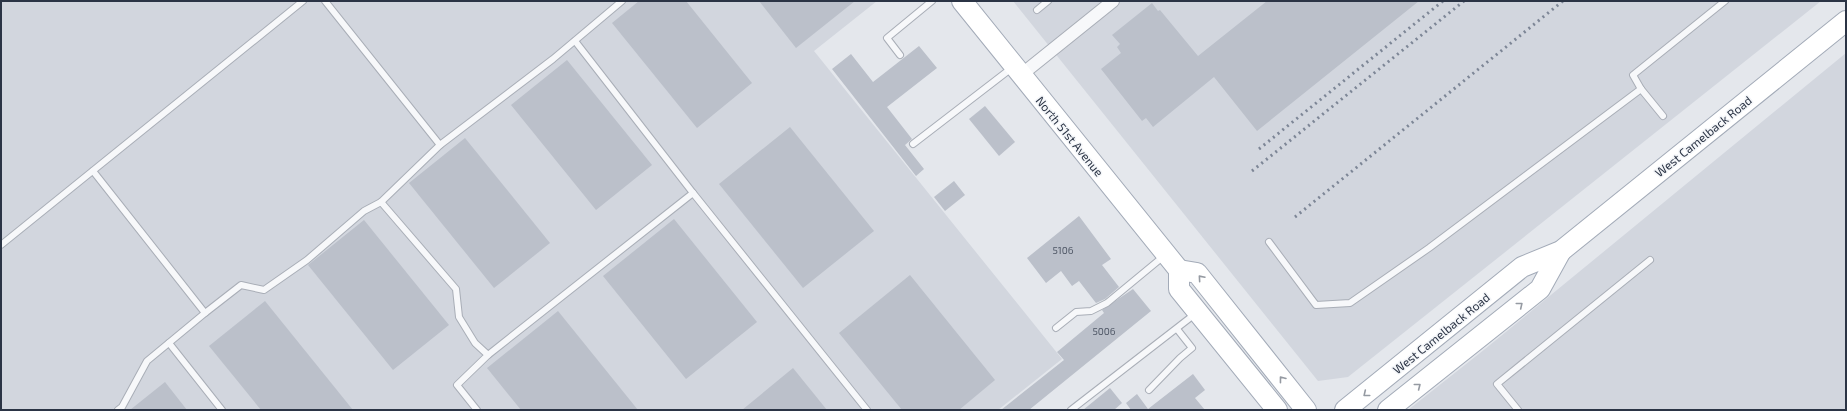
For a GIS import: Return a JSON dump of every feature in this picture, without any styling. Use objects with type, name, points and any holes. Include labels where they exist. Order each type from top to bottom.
[{"type":"main road","name":"North 51st Avenue","points":[[962,1],[1179,270]]},
{"type":"main road","name":"West Camelback Road","points":[[1345,410],[1522,267],[1561,250],[1846,21]]},
{"type":"main road","name":"West Camelback Road","points":[[1388,410],[1540,289],[1561,250]]},
{"type":"main road","points":[[1277,410],[1179,289],[1179,270],[1197,273],[1306,410]]},
{"type":"street","points":[[1017,71],[1113,1]]},
{"type":"lane","points":[[1,245],[303,1]]},
{"type":"lane","points":[[326,1],[440,145]]},
{"type":"lane","points":[[118,410],[122,407],[147,361],[205,313],[241,285],[264,290],[307,260],[364,211],[381,202],[440,145],[575,41],[622,1]]},
{"type":"lane","points":[[900,55],[887,38],[932,1]]},
{"type":"lane","points":[[1037,10],[1048,1]]},
{"type":"lane","points":[[1663,116],[1641,89],[1633,75],[1725,1]]},
{"type":"lane","points":[[575,41],[693,193],[867,410]]},
{"type":"lane","points":[[913,144],[1017,71]]},
{"type":"lane","points":[[1269,242],[1316,305],[1350,303],[1429,248],[1641,89]]},
{"type":"lane","points":[[93,171],[205,313]]},
{"type":"lane","points":[[477,410],[457,385],[488,356],[693,193]]},
{"type":"lane","points":[[381,202],[456,289],[460,317],[475,343],[488,356]]},
{"type":"lane","points":[[1056,328],[1076,312],[1091,311],[1107,303],[1166,254]]},
{"type":"lane","points":[[1518,410],[1497,384],[1650,260]]},
{"type":"lane","points":[[1071,410],[1198,312]]},
{"type":"lane","points":[[1149,390],[1180,358],[1192,348],[1177,329]]},
{"type":"lane","points":[[169,343],[222,410]]},
{"type":"shaded area","points":[[1,1],[877,1],[814,51],[1062,359],[998,410],[1,410]]},
{"type":"shaded area","points":[[1013,1],[1821,1],[1348,377],[1318,381]]},
{"type":"shaded area","points":[[1846,53],[1846,410],[1408,410],[1485,349]]},
{"type":"building","points":[[639,1],[686,1],[752,83],[697,128],[612,23]]},
{"type":"building","points":[[759,1],[855,1],[796,48]]},
{"type":"building","points":[[1267,1],[1419,1],[1257,131],[1214,77],[1153,127],[1146,118],[1142,121],[1101,69],[1121,53],[1117,47],[1120,44],[1112,35],[1152,3],[1158,11],[1160,10],[1198,56]]},
{"type":"building","points":[[919,46],[937,68],[887,107],[912,139],[905,145],[924,169],[916,176],[832,69],[851,54],[873,82]]},
{"type":"building","points":[[567,60],[652,165],[596,210],[511,105]]},
{"type":"building","points":[[985,106],[1015,142],[999,156],[969,119]]},
{"type":"building","points":[[790,127],[874,231],[803,288],[719,184]]},
{"type":"building","points":[[465,138],[550,243],[494,288],[409,183]]},
{"type":"building","points":[[954,181],[965,195],[945,211],[934,197]]},
{"type":"building","points":[[1079,216],[1111,259],[1102,265],[1119,287],[1105,299],[1096,303],[1079,281],[1072,286],[1061,271],[1046,283],[1027,258]]},
{"type":"building","points":[[674,219],[757,322],[686,379],[603,276]]},
{"type":"building","points":[[364,220],[449,325],[393,370],[308,265]]},
{"type":"building","points":[[910,275],[995,380],[959,410],[902,410],[839,333]]},
{"type":"building","points":[[1133,289],[1151,311],[1029,410],[1001,410],[1064,360],[1057,352],[1104,313],[1102,310]]},
{"type":"building","points":[[265,301],[353,410],[261,410],[209,346]]},
{"type":"building","points":[[558,311],[638,410],[521,410],[487,368]]},
{"type":"building","points":[[793,368],[827,410],[742,410]]},
{"type":"building","points":[[1193,374],[1205,390],[1195,398],[1205,410],[1131,410],[1126,403],[1137,394],[1148,409]]},
{"type":"building","points":[[165,382],[187,410],[130,410]]},
{"type":"building","points":[[1110,388],[1122,403],[1114,410],[1083,410]]},
{"type":"railway","points":[[1259,149],[1443,1]]},
{"type":"railway","points":[[1252,171],[1464,1]]},
{"type":"railway","points":[[1295,217],[1563,1]]}]
